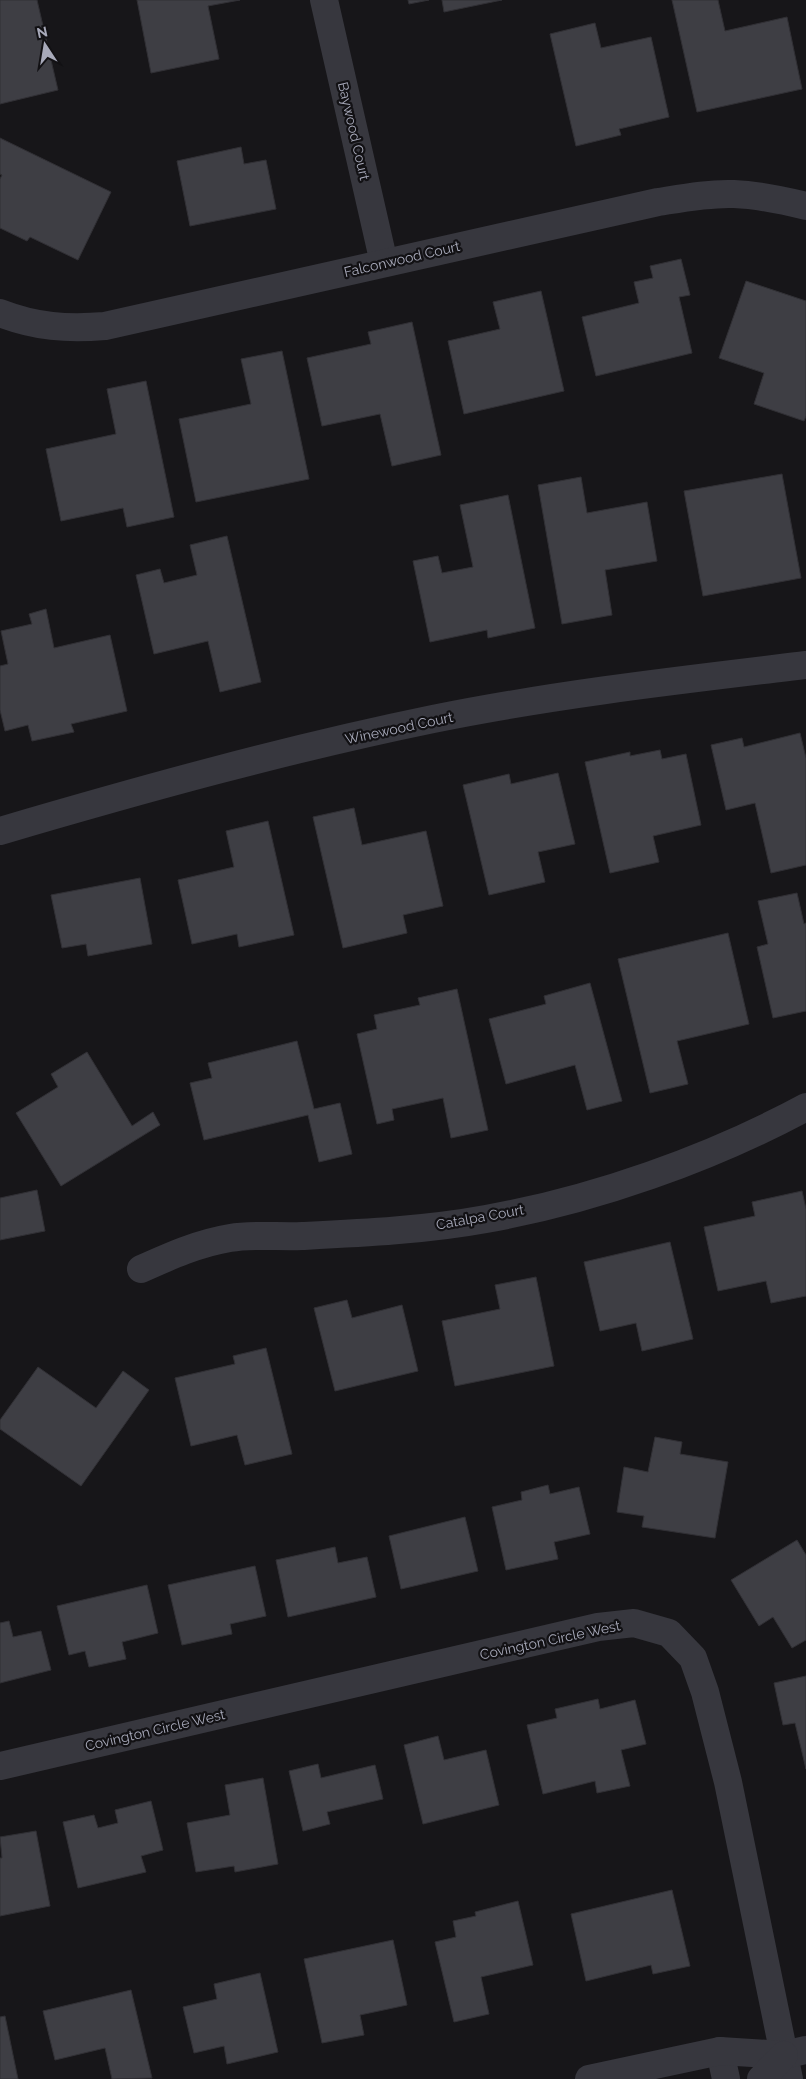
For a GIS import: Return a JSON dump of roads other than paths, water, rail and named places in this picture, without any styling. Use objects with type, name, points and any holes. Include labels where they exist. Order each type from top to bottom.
[{"type":"street","name":"Baywood Court","points":[[324,0],[384,263]]},
{"type":"street","name":"Falconwood Court","points":[[0,312],[34,324],[72,329],[105,326],[658,202],[694,196],[733,194],[772,198],[806,206]]},
{"type":"street","name":"Winewood Court","points":[[0,831],[159,784],[434,719],[608,689],[806,665]]},
{"type":"street","name":"Catalpa Court","points":[[141,1269],[192,1247],[230,1238],[373,1232],[486,1219],[550,1204],[635,1180],[730,1144],[806,1107]]},
{"type":"street","name":"Covington Circle West","points":[[0,1766],[598,1627],[634,1623],[669,1633],[693,1658],[706,1692],[793,2061]]},
{"type":"street","points":[[589,2079],[720,2051],[793,2061]]},
{"type":"street","points":[[720,2051],[726,2079]]},
{"type":"street","points":[[761,2079],[793,2061]]}]
